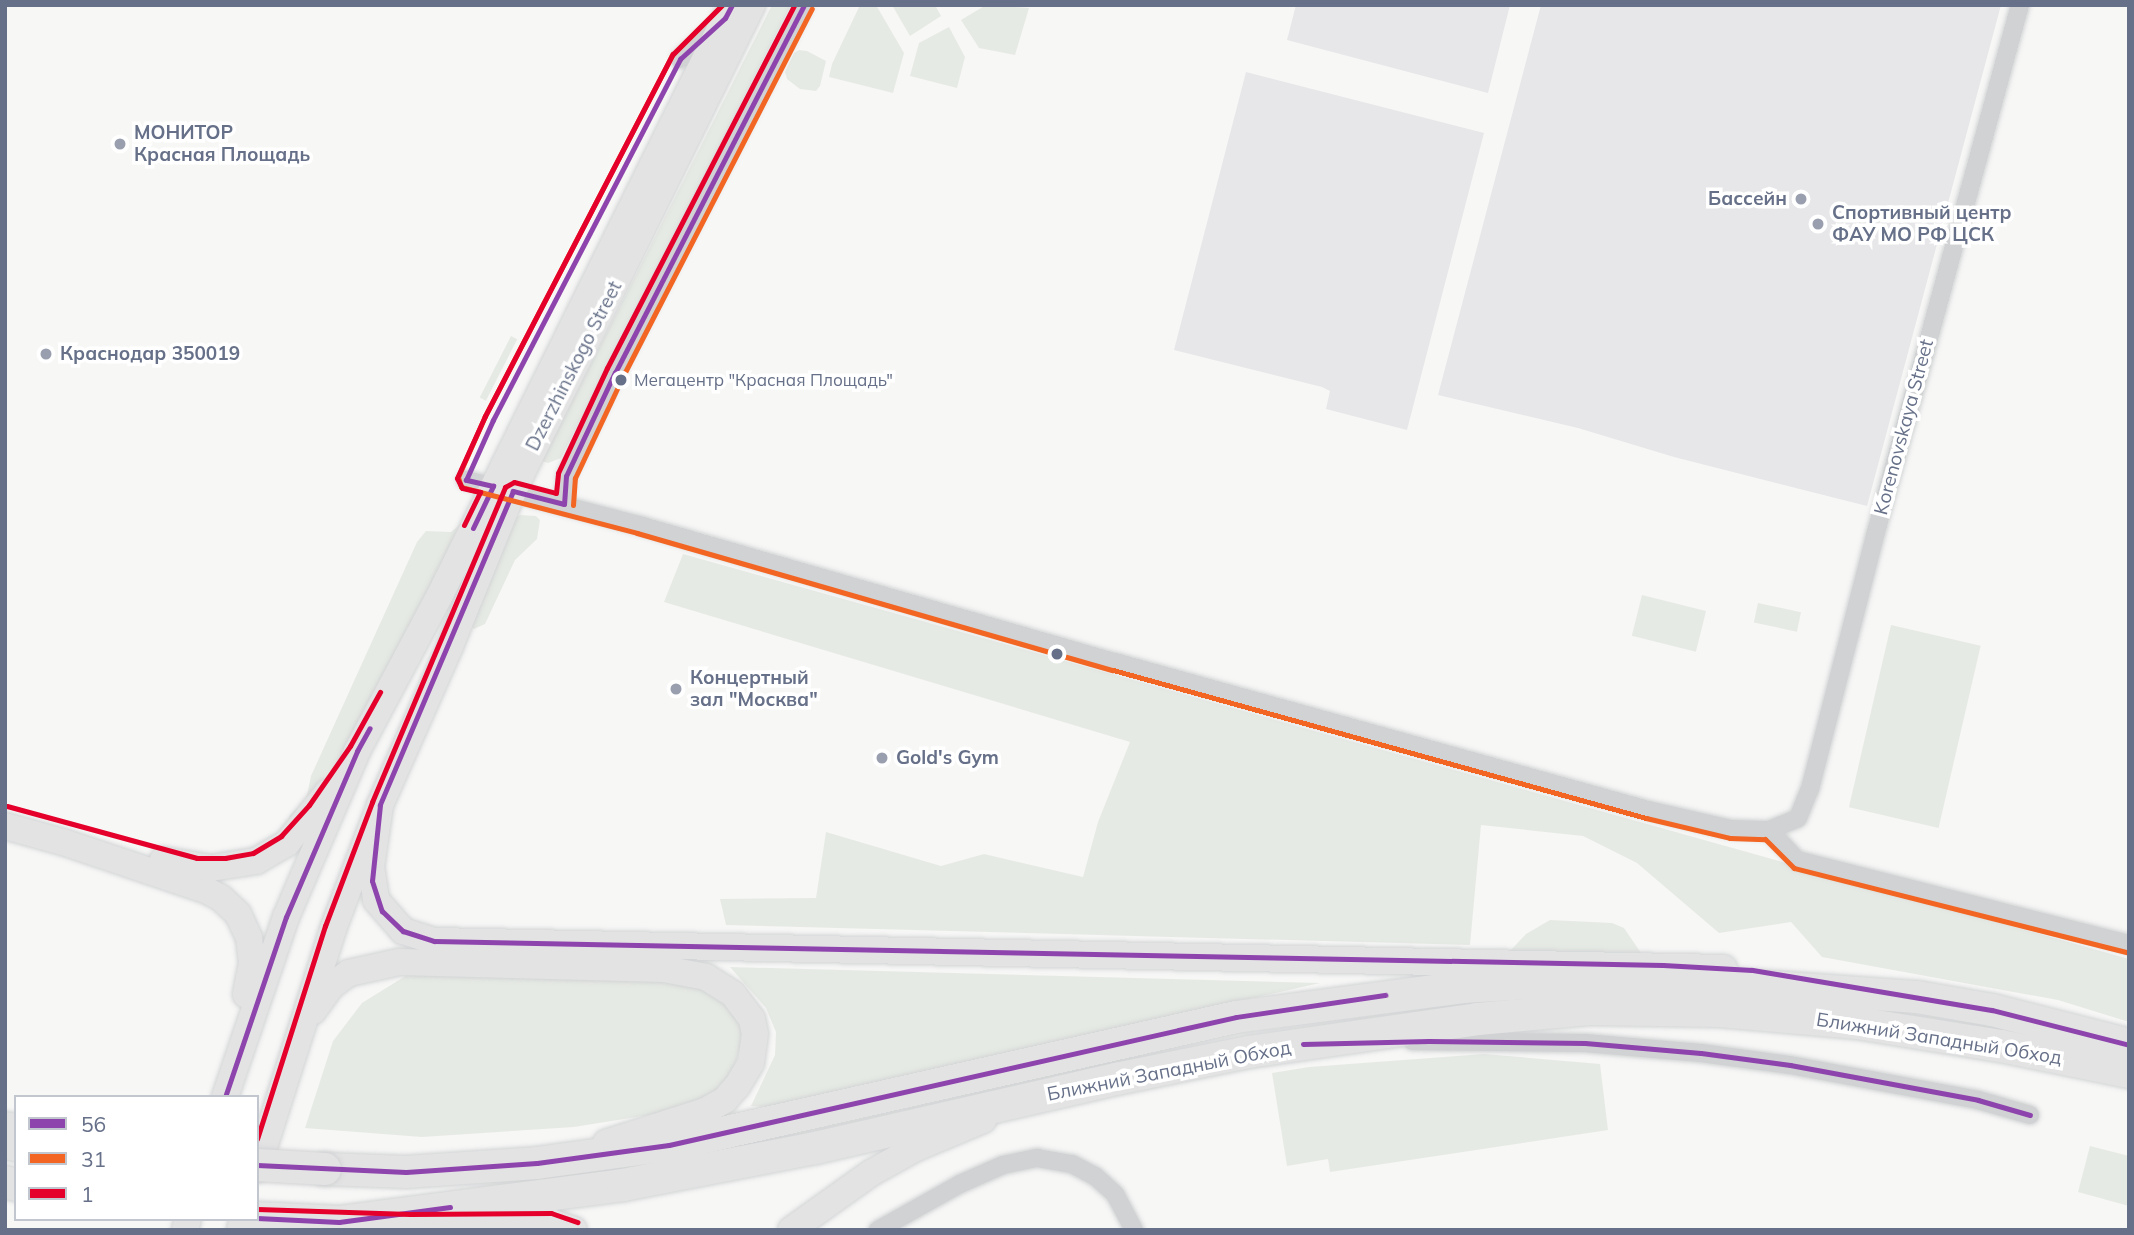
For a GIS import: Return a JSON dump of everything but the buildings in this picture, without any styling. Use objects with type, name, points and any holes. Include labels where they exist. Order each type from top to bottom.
[{"type":"highway","name":"Ближний Западный Обход","points":[[259,1167],[406,1172],[537,1163],[669,1145],[1236,1017],[1463,986],[1544,982],[1701,982],[1917,997],[1992,1010],[2129,1045]]},
{"type":"highway","name":"Ближний Западный Обход","points":[[259,1219],[339,1222],[544,1196],[707,1171],[1129,1076],[1300,1045],[1478,1019],[1589,1009],[1720,1011],[1857,1023],[2001,1046],[2129,1072]]},
{"type":"main road","name":"Dzerzhinskogo Street","points":[[224,1095],[286,917],[357,751],[439,597],[503,489],[752,5]]},
{"type":"main road","name":"Dzerzhinskogo Street","points":[[259,1161],[334,929],[380,805],[450,646],[503,489],[728,12]]},
{"type":"main road","points":[[5,814],[169,862],[211,868],[242,864],[273,853],[287,843],[316,810],[357,751]]},
{"type":"main road","points":[[380,805],[372,867],[376,901],[403,931],[434,941],[1663,965],[1752,970],[1917,997]]},
{"type":"main road","points":[[5,826],[64,842],[206,890],[221,898],[238,914],[249,938],[252,963],[223,1095]]},
{"type":"main road","points":[[297,1040],[318,1002],[339,980],[371,966],[398,962],[664,969],[706,977],[743,1004],[752,1019],[755,1045],[744,1076],[725,1100],[678,1122],[537,1163]]},
{"type":"main road","points":[[791,1230],[871,1172],[916,1148],[1048,1096]]},
{"type":"main road","points":[[339,1222],[551,1222],[574,1230]]},
{"type":"street","name":"Dzerzhinskogo Street","points":[[564,504],[566,476],[610,384],[804,5]]},
{"type":"street","name":"Korenovskaya Street","points":[[1769,830],[1798,818],[1810,789],[1876,531],[2020,5]]},
{"type":"street","points":[[680,59],[728,12]]},
{"type":"street","points":[[466,480],[564,504],[1648,810],[1731,829],[1769,830],[1797,860],[2129,944]]},
{"type":"street","points":[[1300,1045],[1429,1041],[1585,1042],[1701,1053],[1790,1065],[1978,1100],[2030,1115]]},
{"type":"street","points":[[878,1230],[971,1179],[1003,1165],[1037,1158],[1072,1164],[1095,1175],[1115,1194],[1134,1230]]},
{"type":"shaded area","points":[[772,5],[791,5],[561,458],[548,463],[542,461]]},
{"type":"shaded area","points":[[860,5],[876,5],[904,53],[893,93],[829,77],[832,64]]},
{"type":"shaded area","points":[[892,5],[935,5],[941,16],[910,36]]},
{"type":"shaded area","points":[[986,5],[1029,8],[1015,55],[979,48],[961,20]]},
{"type":"shaded area","points":[[1296,5],[1510,5],[1488,93],[1287,40]]},
{"type":"shaded area","points":[[1541,5],[2001,5],[1867,506],[1674,457],[1578,428],[1438,395]]},
{"type":"shaded area","points":[[949,27],[965,57],[957,88],[910,76],[919,43]]},
{"type":"shaded area","points":[[799,50],[826,61],[820,86],[816,91],[800,89],[787,79],[785,72],[794,53]]},
{"type":"shaded area","points":[[1246,72],[1484,133],[1407,430],[1326,409],[1330,391],[1322,387],[1174,350]]},
{"type":"shaded area","points":[[511,336],[517,339],[486,401],[480,397]]},
{"type":"shaded area","points":[[520,515],[536,516],[540,520],[537,539],[515,560],[485,624],[474,629],[470,626],[512,520]]},
{"type":"shaded area","points":[[463,522],[326,789],[283,834],[290,815],[306,800],[311,776],[417,542],[426,531],[451,532]]},
{"type":"shaded area","points":[[683,554],[2129,959],[2129,1022],[2058,1000],[1822,957],[1791,922],[1719,933],[1637,863],[1583,836],[1481,825],[1470,945],[726,925],[720,899],[816,898],[826,832],[941,866],[984,854],[1083,877],[1098,822],[1130,742],[664,602]]},
{"type":"shaded area","points":[[1642,595],[1706,611],[1696,652],[1632,636]]},
{"type":"shaded area","points":[[1758,603],[1801,612],[1797,632],[1754,623]]},
{"type":"shaded area","points":[[1891,625],[1981,646],[1939,828],[1849,807]]},
{"type":"shaded area","points":[[1550,920],[1612,923],[1624,928],[1641,953],[1509,952],[1526,934]]},
{"type":"shaded area","points":[[730,967],[1320,983],[771,1107],[751,1106],[775,1055],[776,1032],[766,1008]]},
{"type":"shaded area","points":[[407,975],[664,980],[697,985],[718,996],[743,1026],[741,1044],[734,1068],[721,1090],[674,1111],[574,1127],[422,1137],[305,1128],[333,1041],[362,1003]]},
{"type":"shaded area","points":[[1484,1054],[1600,1064],[1608,1130],[1330,1172],[1328,1159],[1287,1166],[1272,1073],[1309,1067]]},
{"type":"shaded area","points":[[2090,1146],[2129,1156],[2129,1206],[2078,1192]]},
{"type":"transit line","name":"31","points":[[722,5],[672,55],[485,416],[458,477],[461,487],[637,533],[1113,670],[1646,818],[1730,838],[1765,839],[1794,868],[2127,952]]},
{"type":"transit line","name":"1","points":[[464,525],[480,492],[462,488],[457,478],[485,416],[673,54],[722,5]]},
{"type":"transit line","name":"56","points":[[473,528],[493,486],[466,480],[493,420],[680,59],[725,18],[732,5]]},
{"type":"transit line","name":"1","points":[[259,1133],[325,926],[372,802],[505,487],[514,482],[556,493],[558,473],[607,368],[794,5]]},
{"type":"transit line","name":"56","points":[[804,5],[615,372],[566,476],[564,504],[513,491],[380,805],[372,881],[382,911],[403,931],[434,941],[1663,965],[1752,970],[1992,1010],[2129,1045]]},
{"type":"transit line","name":"31","points":[[573,505],[575,478],[623,376],[812,9]]},
{"type":"transit line","name":"1","points":[[7,806],[197,858],[225,858],[253,853],[281,836],[309,805],[350,746],[380,692]]},
{"type":"transit line","name":"56","points":[[226,1095],[286,917],[357,751],[370,728]]},
{"type":"transit line","name":"56","points":[[259,1165],[406,1172],[537,1163],[669,1145],[1236,1017],[1385,995]]},
{"type":"transit line","name":"56","points":[[1303,1044],[1429,1041],[1585,1043],[1701,1053],[1790,1065],[1978,1100],[2030,1115]]},
{"type":"transit line","name":"56","points":[[259,1218],[339,1222],[450,1207]]},
{"type":"transit line","name":"1","points":[[259,1209],[410,1214],[551,1213],[577,1222]]},
{"type":"place","name":"МОНИТОР Красная Площадь","points":[[120,144]]},
{"type":"place","name":"Бассейн","points":[[1801,199]]},
{"type":"place","name":"Спортивный центр ФАУ МО РФ ЦСК","points":[[1818,224]]},
{"type":"place","name":"Краснодар 350019","points":[[46,354]]},
{"type":"place","name":"Мегацентр \"Красная Площадь\"","points":[[621,380]]},
{"type":"place","name":"Концертный зал \"Москва\"","points":[[676,689]]},
{"type":"place","name":"Gold's Gym","points":[[882,758]]}]
